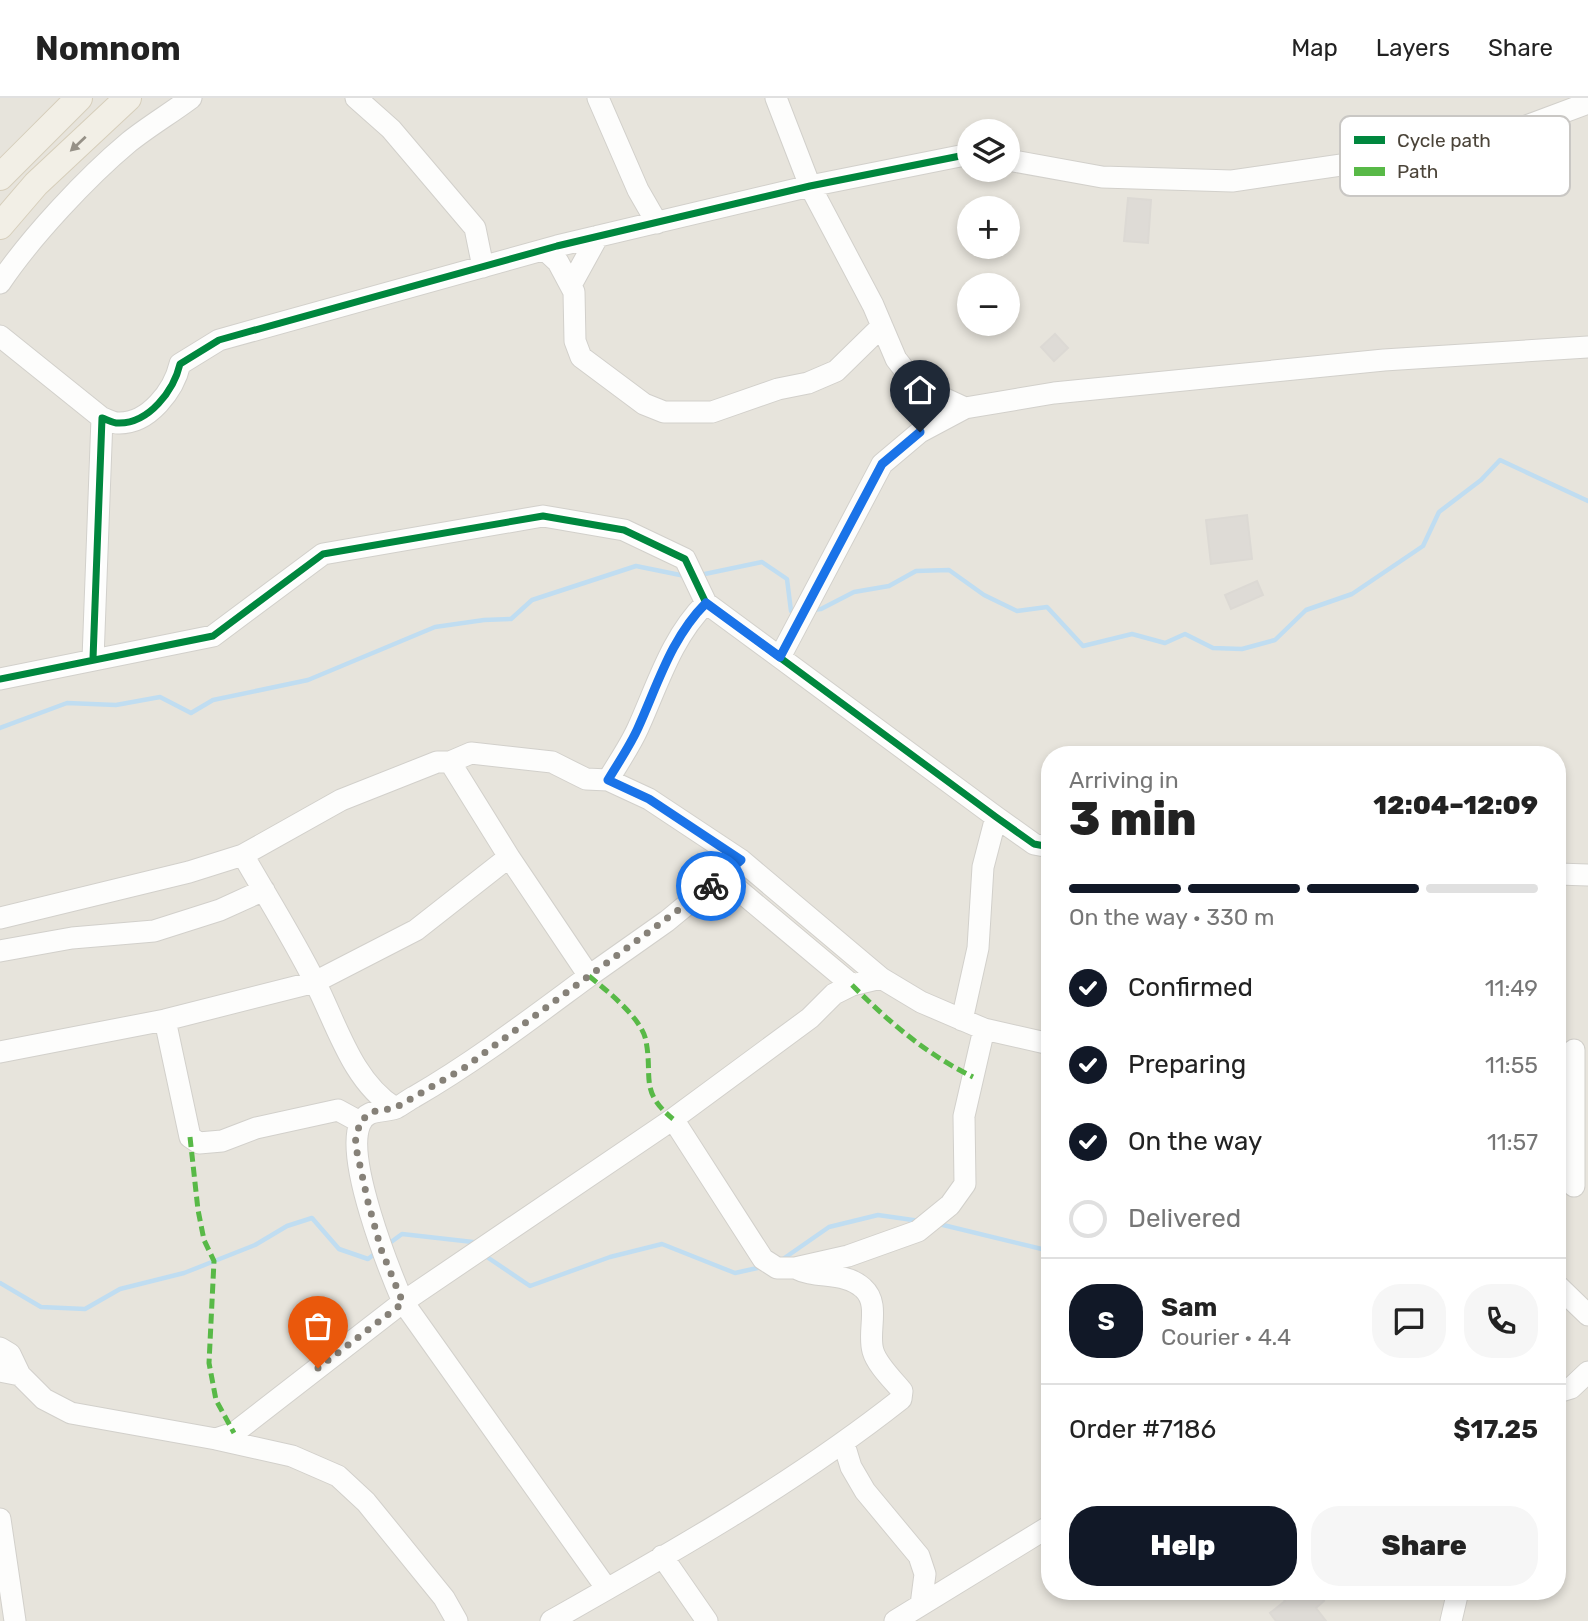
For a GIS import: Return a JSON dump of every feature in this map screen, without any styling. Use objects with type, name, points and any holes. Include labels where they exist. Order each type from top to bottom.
[{"type":"main road","points":[[0,177],[79,98]]},
{"type":"main road","points":[[0,226],[36,184],[128,98]]},
{"type":"street","points":[[0,283],[41,231],[110,161],[129,143],[191,98]]},
{"type":"street","points":[[356,98],[391,129],[475,228],[483,267]]},
{"type":"street","points":[[598,98],[638,190],[657,222]]},
{"type":"street","points":[[776,98],[810,186],[882,326],[896,359],[917,386],[965,408]]},
{"type":"street","points":[[1553,116],[1588,103]]},
{"type":"street","points":[[0,336],[102,418],[118,423],[140,416],[162,402],[176,383],[180,364],[219,340],[598,236],[810,186],[957,156]]},
{"type":"street","points":[[1020,162],[1102,177],[1232,181],[1340,164]]},
{"type":"street","points":[[571,285],[598,236]]},
{"type":"street","points":[[545,250],[558,262],[574,292],[575,341],[581,357],[644,404],[664,412],[712,412],[778,389],[808,383],[836,371],[882,326]]},
{"type":"street","points":[[780,657],[882,464],[920,432],[965,408],[1081,390],[1384,360],[1588,347]]},
{"type":"street","points":[[93,659],[102,418]]},
{"type":"street","points":[[0,679],[213,636],[323,554],[542,516],[624,530],[685,559],[706,603],[996,817],[1034,844],[1041,845]]},
{"type":"street","points":[[608,780],[638,729],[670,653],[689,620],[706,603]]},
{"type":"street","points":[[0,918],[189,872],[243,855],[341,800],[438,762],[450,762],[471,753],[493,754],[552,762],[586,779],[608,780],[649,799],[741,860],[881,978],[921,1002],[984,1029],[1041,1042]]},
{"type":"street","points":[[450,762],[509,858],[589,976]]},
{"type":"street","points":[[962,1020],[978,948],[983,867],[996,817]]},
{"type":"street","points":[[243,855],[315,982],[348,1055],[379,1098],[395,1108]]},
{"type":"street","points":[[0,1052],[165,1020],[315,982],[416,930],[509,858]]},
{"type":"street","points":[[607,1589],[403,1303],[381,1249],[355,1143],[360,1122],[371,1112],[395,1108],[464,1068],[723,877],[741,860]]},
{"type":"street","points":[[1566,874],[1588,875]]},
{"type":"street","points":[[723,877],[852,985]]},
{"type":"street","points":[[0,951],[72,938],[154,932],[220,910],[264,890]]},
{"type":"street","points":[[216,1439],[234,1433],[403,1303],[673,1119],[810,1018],[834,994],[852,985],[881,978]]},
{"type":"street","points":[[165,1020],[190,1137],[199,1143],[222,1141],[256,1128],[338,1110],[360,1122]]},
{"type":"street","points":[[673,1119],[763,1259],[777,1268],[795,1268],[848,1256],[918,1231],[950,1205],[965,1184],[964,1116],[984,1029]]},
{"type":"street","points":[[1573,1050],[1573,1187]]},
{"type":"street","points":[[551,1621],[844,1444],[901,1399],[902,1391],[874,1355],[870,1338],[873,1316],[871,1299],[863,1287],[841,1277],[807,1274],[795,1268]]},
{"type":"street","points":[[1566,1294],[1588,1315]]},
{"type":"street","points":[[0,1348],[10,1354],[10,1373],[44,1399],[71,1413],[216,1439],[292,1456],[338,1476],[366,1502],[444,1598],[457,1621]]},
{"type":"street","points":[[1566,1390],[1588,1372]]},
{"type":"street","points":[[844,1444],[851,1468],[865,1492],[919,1556],[925,1574],[921,1605]]},
{"type":"street","points":[[0,1519],[15,1621]]},
{"type":"street","points":[[895,1621],[1041,1532]]},
{"type":"street","points":[[662,1556],[707,1621]]},
{"type":"street","points":[[1451,1621],[1456,1600]]},
{"type":"shaded area","points":[[0,98],[1588,98],[1588,1621],[0,1621]]},
{"type":"building","points":[[1128,198],[1151,200],[1148,243],[1124,241]]},
{"type":"building","points":[[1055,334],[1068,348],[1054,361],[1041,347]]},
{"type":"building","points":[[1247,515],[1252,559],[1211,564],[1206,520]]},
{"type":"building","points":[[1257,581],[1263,595],[1231,609],[1225,595]]},
{"type":"building","points":[[1323,1600],[1316,1608],[1326,1621],[1276,1621],[1270,1613],[1285,1601]]},
{"type":"waterway","points":[[812,610],[821,609],[854,592],[889,586],[916,571],[949,570],[984,595],[1017,611],[1047,607],[1083,646],[1132,634],[1165,643],[1185,634],[1213,648],[1242,649],[1275,640],[1306,610],[1352,594],[1423,546],[1439,512],[1481,480],[1500,460],[1588,501]]},
{"type":"waterway","points":[[700,575],[762,562],[787,579],[791,611],[796,611]]},
{"type":"waterway","points":[[0,728],[67,703],[116,705],[160,697],[191,713],[213,700],[308,680],[435,627],[511,619],[532,600],[636,566],[685,576]]},
{"type":"waterway","points":[[783,1259],[829,1227],[878,1215],[920,1221]]},
{"type":"waterway","points":[[0,1283],[41,1307],[85,1309],[120,1289],[184,1273],[255,1245],[287,1226],[312,1218],[339,1249],[368,1259],[377,1252]]},
{"type":"waterway","points":[[939,1224],[1041,1249]]},
{"type":"waterway","points":[[387,1245],[402,1234],[473,1242],[476,1247]]},
{"type":"waterway","points":[[484,1255],[530,1286],[610,1257],[662,1244],[735,1273],[762,1267]]},
{"type":"marked path","points":[[589,976],[638,1023],[646,1041],[651,1092],[662,1109],[673,1119]]},
{"type":"marked path","points":[[852,985],[909,1036],[939,1058],[973,1077]]},
{"type":"marked path","points":[[190,1137],[198,1210],[204,1240],[214,1261],[209,1363],[216,1400],[234,1433]]},
{"type":"cycle path","points":[[93,659],[102,418],[116,423],[129,422],[150,412],[166,394],[180,364],[219,340],[557,246],[810,186],[957,157]]},
{"type":"cycle path","points":[[0,679],[213,636],[323,554],[543,516],[624,530],[685,559],[706,603],[996,817],[1034,844],[1041,845]]},
{"type":"way so far","points":[[318,1368],[403,1303],[381,1249],[368,1202],[355,1143],[360,1122],[371,1112],[395,1108],[464,1068],[711,886]]},
{"type":"route","points":[[711,886],[741,860],[649,799],[608,780],[638,729],[651,693],[689,620],[706,603],[780,657],[882,464],[920,432]]}]
